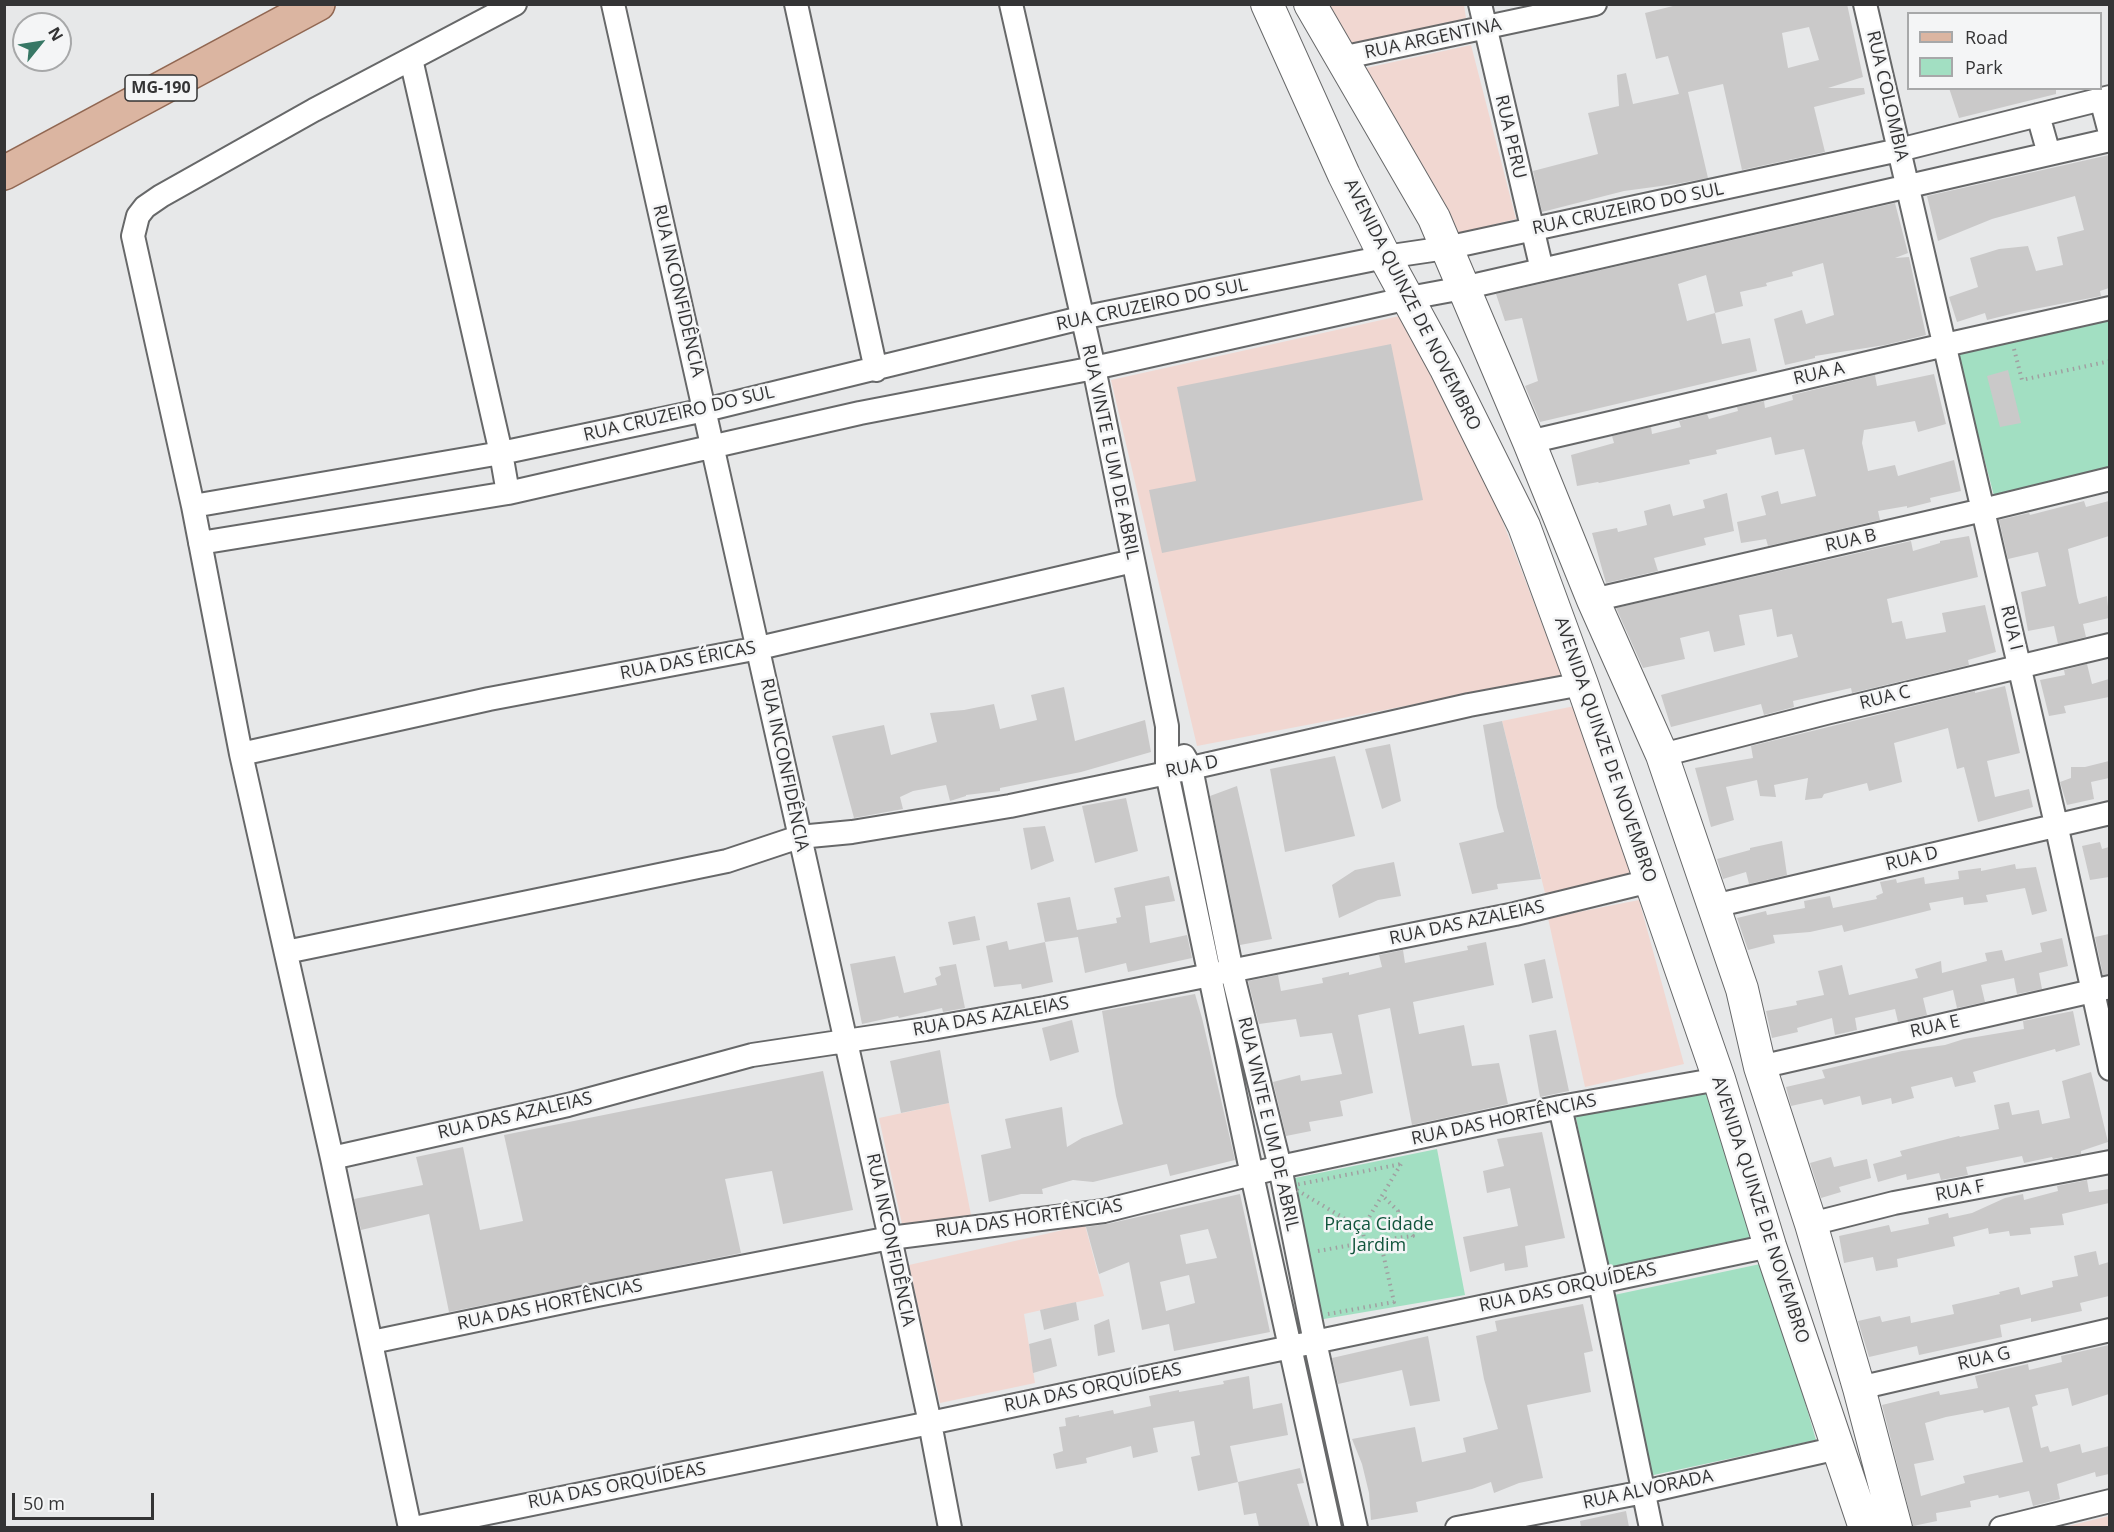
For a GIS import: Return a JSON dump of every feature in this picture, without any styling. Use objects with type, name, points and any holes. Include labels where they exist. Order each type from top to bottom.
[{"type":"main road","name":"MG-190","points":[[4,173],[318,4]]},
{"type":"main road","name":"AVENIDA QUINZE DE NOVEMBRO","points":[[1267,4],[1344,176],[1385,257],[1409,298],[1524,526],[1582,684],[1719,1079],[1770,1246],[1865,1527]]},
{"type":"main road","name":"AVENIDA QUINZE DE NOVEMBRO","points":[[1310,4],[1434,218],[1593,600],[1662,755],[1737,975],[1760,1067],[1811,1224],[1859,1388],[1896,1527]]},
{"type":"main road","points":[[1502,480],[1532,451]]},
{"type":"main road","points":[[1689,991],[1737,975]]},
{"type":"street","points":[[412,1527],[241,754],[193,506],[133,236],[138,216],[145,207],[161,196],[314,110],[515,4]]},
{"type":"street","name":"RUA INCONFIDÊNCIA","points":[[613,4],[890,1238],[950,1527]]},
{"type":"street","points":[[796,4],[876,370]]},
{"type":"street","name":"RUA VINTE E UM DE ABRIL","points":[[1011,4],[1094,368],[1167,726],[1167,773],[1221,974],[1280,1167],[1315,1342],[1356,1527]]},
{"type":"street","name":"RUA PERU","points":[[1479,4],[1542,270]]},
{"type":"street","name":"RUA ARGENTINA","points":[[1341,58],[1595,4]]},
{"type":"street","name":"RUA COLOMBIA","points":[[1865,4],[1908,187]]},
{"type":"street","points":[[411,59],[501,453],[508,493]]},
{"type":"street","points":[[2105,98],[2109,133]]},
{"type":"street","name":"RUA CRUZEIRO DO SUL","points":[[193,506],[501,453],[705,410],[1082,318],[1385,257],[1446,248],[1899,150],[2105,98]]},
{"type":"street","points":[[2038,115],[2049,154]]},
{"type":"street","points":[[200,543],[508,493],[860,413],[1094,368],[1463,288],[2109,140]]},
{"type":"street","name":"RUA I","points":[[1908,187],[2056,824],[2100,989],[2109,1070]]},
{"type":"street","name":"RUA A","points":[[1532,451],[1945,345],[2109,308]]},
{"type":"street","name":"RUA B","points":[[1593,600],[2109,479]]},
{"type":"street","name":"RUA DAS ÉRICAS","points":[[241,754],[489,699],[759,648],[1133,561]]},
{"type":"street","name":"RUA C","points":[[1662,755],[2019,665],[2109,645]]},
{"type":"street","name":"RUA D","points":[[286,952],[727,861],[799,837],[852,832],[1010,806],[1469,705],[1582,684]]},
{"type":"street","name":"RUA VINTE E UM DE ABRIL","points":[[1167,726],[1191,768],[1252,1175],[1330,1527]]},
{"type":"street","name":"RUA D","points":[[1714,906],[2109,813]]},
{"type":"street","name":"RUA DAS AZALEIAS","points":[[332,1158],[568,1105],[752,1054],[926,1029],[1045,1008],[1515,914],[1650,881]]},
{"type":"street","name":"RUA E","points":[[1760,1067],[2100,989]]},
{"type":"street","name":"RUA DAS HORTÊNCIAS","points":[[372,1342],[890,1238],[1104,1211],[1280,1167],[1560,1107],[1719,1079]]},
{"type":"street","points":[[1560,1107],[1600,1282],[1651,1527]]},
{"type":"street","name":"RUA F","points":[[1811,1224],[1894,1203],[2109,1162]]},
{"type":"street","name":"RUA DAS ORQUÍDEAS","points":[[412,1527],[930,1423],[1770,1246]]},
{"type":"street","name":"RUA G","points":[[1859,1388],[2109,1330]]},
{"type":"street","name":"RUA ALVORADA","points":[[1457,1527],[1644,1492],[1838,1448]]},
{"type":"street","points":[[2001,1527],[2109,1501]]},
{"type":"path","points":[[2019,343],[2010,344],[2022,380],[2109,361]]},
{"type":"path","points":[[1362,1229],[1290,1186],[1401,1164],[1362,1229],[1365,1242]]},
{"type":"path","points":[[1318,1251],[1380,1239],[1413,1236],[1397,1215],[1398,1211],[1382,1195]]},
{"type":"path","points":[[1321,1315],[1394,1302],[1380,1239]]},
{"type":"shaded area","points":[[1324,5],[1464,5],[1466,18],[1354,46],[1337,30]]},
{"type":"shaded area","points":[[1471,45],[1516,219],[1453,235],[1366,68]]},
{"type":"shaded area","points":[[1404,315],[1491,491],[1562,676],[1197,746],[1111,380]]},
{"type":"shaded area","points":[[1589,703],[1642,873],[1545,893],[1502,721]]},
{"type":"shaded area","points":[[1639,900],[1684,1064],[1585,1087],[1548,918]]},
{"type":"shaded area","points":[[949,1103],[971,1215],[902,1224],[879,1118]]},
{"type":"shaded area","points":[[1085,1225],[1104,1296],[1024,1314],[1035,1383],[940,1403],[909,1265]]},
{"type":"shaded area","points":[[2109,1516],[2109,1527],[2064,1527]]},
{"type":"green space","points":[[2109,318],[2109,468],[1994,496],[1956,350]]},
{"type":"green space","points":[[1711,1091],[1756,1239],[1607,1274],[1575,1113]]},
{"type":"green space","name":"Praça Cidade Jardim","points":[[1437,1149],[1465,1295],[1318,1320],[1285,1180]]},
{"type":"green space","points":[[1765,1263],[1816,1440],[1649,1476],[1614,1295]]},
{"type":"building","points":[[1681,4],[1847,4],[1863,77],[1828,88],[1864,88],[1865,94],[1814,107],[1825,152],[1742,170],[1723,84],[1688,92],[1708,178],[1624,191],[1542,212],[1533,171],[1598,154],[1588,113],[1619,106],[1617,75],[1626,73],[1633,104],[1679,94],[1668,56],[1656,59],[1645,13]],"holes":[[[1809,27],[1819,60],[1788,68],[1782,33]]]},
{"type":"building","points":[[1950,90],[2056,90],[2056,94],[1959,118]]},
{"type":"building","points":[[2109,155],[2109,288],[2100,291],[2101,296],[1987,320],[1985,313],[1957,322],[1949,297],[1978,287],[1970,258],[1999,249],[2028,246],[2036,271],[2063,265],[2057,237],[2084,230],[2075,196],[1992,219],[1938,241],[1927,196]]},
{"type":"building","points":[[1895,203],[1908,253],[1895,258],[1909,257],[1926,335],[1885,345],[1815,356],[1815,358],[1785,365],[1774,319],[1802,310],[1806,324],[1834,315],[1823,263],[1792,272],[1793,276],[1766,283],[1767,286],[1740,292],[1743,306],[1715,313],[1722,344],[1750,338],[1757,371],[1540,422],[1525,386],[1538,381],[1522,318],[1505,321],[1496,294]],"holes":[[[1706,275],[1715,313],[1687,321],[1678,284]]]},
{"type":"building","points":[[1391,344],[1423,500],[1162,553],[1149,490],[1196,481],[1177,387]]},
{"type":"building","points":[[2008,370],[2021,423],[2000,427],[1987,376]]},
{"type":"building","points":[[1934,374],[1946,424],[1918,432],[1915,421],[1864,430],[1862,443],[1868,471],[1895,465],[1898,476],[1954,460],[1961,491],[1930,498],[1931,502],[1907,508],[1907,506],[1878,511],[1880,520],[1768,546],[1766,539],[1741,543],[1737,522],[1766,515],[1761,496],[1778,491],[1781,504],[1816,496],[1804,449],[1775,455],[1771,437],[1716,450],[1717,454],[1689,460],[1690,464],[1577,486],[1571,455],[1614,443],[1612,436],[1651,427],[1652,434],[1681,427],[1679,421],[1707,414],[1709,419],[1738,411],[1737,407],[1764,401],[1765,408],[1793,400],[1792,395],[1875,375],[1877,386]]},
{"type":"building","points":[[1727,493],[1734,531],[1704,538],[1706,545],[1654,558],[1658,571],[1606,583],[1592,533],[1617,528],[1618,532],[1647,525],[1644,511],[1670,504],[1673,516],[1705,508],[1703,500]]},
{"type":"building","points":[[2084,501],[2086,507],[2109,501],[2109,536],[2068,549],[2077,597],[2079,604],[2107,596],[2109,618],[2083,624],[2086,637],[2058,644],[2054,626],[2028,631],[2021,592],[2046,586],[2038,552],[2008,559],[1999,520],[2029,513],[2030,515]]},
{"type":"building","points":[[1969,536],[1978,577],[1887,599],[1892,623],[1902,621],[1906,639],[1946,632],[1942,613],[1985,605],[1996,652],[1968,660],[1969,665],[1852,693],[1851,688],[1793,701],[1794,707],[1764,715],[1761,704],[1671,727],[1661,695],[1798,657],[1792,634],[1777,637],[1772,609],[1739,615],[1745,645],[1714,652],[1709,631],[1680,638],[1685,659],[1643,668],[1616,608],[1911,541],[1913,551],[1940,543],[1940,541]]},
{"type":"building","points":[[2087,664],[2092,684],[2109,679],[2109,697],[2064,706],[2066,713],[2049,716],[2040,680],[2065,675],[2064,670]]},
{"type":"building","points":[[2005,686],[2020,753],[1987,761],[1995,797],[2029,789],[2033,807],[1978,822],[1964,767],[1957,769],[1948,728],[1894,743],[1902,782],[1869,791],[1867,783],[1824,794],[1822,798],[1805,800],[1808,778],[1774,785],[1776,797],[1760,796],[1757,780],[1726,787],[1734,820],[1711,827],[1695,768],[1753,758],[1751,746],[1975,691],[1975,693]]},
{"type":"building","points":[[1064,687],[1075,741],[1145,720],[1151,752],[1081,772],[1000,788],[1000,791],[966,795],[950,801],[946,785],[913,791],[900,797],[903,809],[854,818],[832,736],[884,725],[891,755],[937,742],[930,713],[994,704],[1000,729],[1037,720],[1031,695]]},
{"type":"building","points":[[1502,721],[1541,879],[1497,884],[1498,889],[1472,894],[1459,843],[1504,832],[1497,807],[1483,725]]},
{"type":"building","points":[[1390,744],[1401,801],[1382,809],[1365,749]]},
{"type":"building","points":[[1335,756],[1355,836],[1285,852],[1270,769]]},
{"type":"building","points":[[2109,761],[2109,778],[2091,782],[2094,799],[2067,805],[2060,782],[2071,778],[2071,767],[2085,767]]},
{"type":"building","points":[[1237,786],[1272,939],[1240,945],[1210,796]]},
{"type":"building","points":[[1126,798],[1138,851],[1095,863],[1082,806]]},
{"type":"building","points":[[1045,826],[1054,861],[1031,870],[1023,828]]},
{"type":"building","points":[[1782,841],[1787,875],[1749,884],[1746,872],[1723,879],[1717,859]]},
{"type":"building","points":[[2100,842],[2102,849],[2109,847],[2109,877],[2090,880],[2082,846]]},
{"type":"building","points":[[1394,862],[1401,896],[1378,900],[1339,918],[1332,885],[1355,870]]},
{"type":"building","points":[[2015,864],[2016,869],[2036,867],[2047,911],[2032,915],[2025,888],[1986,895],[1988,902],[1964,905],[1963,897],[1929,903],[1931,910],[1844,932],[1842,925],[1810,932],[1773,935],[1775,943],[1748,950],[1737,918],[1766,911],[1767,915],[1805,908],[1804,901],[1830,896],[1833,908],[1877,899],[1876,896],[1883,893],[1880,882],[1896,879],[1897,883],[1924,877],[1925,884],[1959,879],[1958,871],[1981,868],[1981,871]]},
{"type":"building","points":[[1169,876],[1175,901],[1145,906],[1150,943],[1187,935],[1192,958],[1128,972],[1126,963],[1085,973],[1078,937],[1045,942],[1037,903],[1070,897],[1077,930],[1117,923],[1116,918],[1121,917],[1114,888]]},
{"type":"building","points":[[975,916],[980,940],[953,945],[948,922]]},
{"type":"building","points":[[2109,934],[2109,974],[2103,975],[2095,937]]},
{"type":"building","points":[[2062,938],[2068,966],[2039,973],[2042,989],[2017,994],[2014,978],[1981,985],[1985,1002],[1957,1008],[1953,990],[1923,998],[1927,1015],[1898,1022],[1895,1009],[1855,1018],[1857,1030],[1835,1035],[1832,1018],[1797,1028],[1798,1032],[1772,1038],[1766,1011],[1797,1005],[1796,1001],[1824,995],[1818,971],[1842,965],[1849,995],[1918,978],[1915,969],[1941,961],[1942,973],[1987,961],[1985,953],[2002,950],[2005,961],[2042,952],[2040,943]]},
{"type":"building","points":[[1007,941],[1009,950],[1045,942],[1053,982],[1022,989],[1021,984],[994,987],[986,946]]},
{"type":"building","points":[[1486,942],[1494,985],[1413,1002],[1419,1034],[1464,1025],[1472,1066],[1499,1063],[1508,1104],[1412,1125],[1390,1008],[1358,1015],[1373,1093],[1340,1101],[1343,1116],[1309,1122],[1311,1131],[1286,1136],[1273,1082],[1300,1075],[1301,1081],[1342,1074],[1332,1033],[1300,1037],[1296,1019],[1259,1024],[1248,981],[1278,975],[1281,991],[1323,983],[1322,978],[1349,972],[1349,975],[1382,967],[1379,955],[1403,950],[1405,963],[1468,950],[1467,946]]},
{"type":"building","points":[[895,956],[904,993],[937,985],[935,978],[941,975],[939,967],[956,964],[965,1008],[943,1012],[942,1008],[862,1024],[850,964]]},
{"type":"building","points":[[1545,959],[1553,998],[1532,1003],[1524,964]]},
{"type":"building","points":[[1195,994],[1235,1160],[1170,1176],[1167,1164],[1093,1182],[1073,1180],[1042,1189],[1043,1194],[1021,1194],[989,1202],[981,1155],[1011,1148],[1005,1119],[1062,1107],[1067,1147],[1082,1138],[1123,1124],[1102,1011]]},
{"type":"building","points":[[2073,1011],[2080,1045],[2056,1052],[2055,1049],[1973,1072],[1976,1082],[1955,1087],[1952,1077],[1911,1087],[1914,1098],[1892,1104],[1891,1098],[1862,1105],[1860,1096],[1824,1105],[1822,1099],[1791,1106],[1786,1087],[1825,1078],[1822,1070],[1902,1051],[2024,1029],[2023,1021]]},
{"type":"building","points":[[1072,1020],[1079,1052],[1050,1061],[1042,1028]]},
{"type":"building","points":[[1556,1030],[1569,1091],[1540,1097],[1529,1035]]},
{"type":"building","points":[[940,1050],[949,1103],[901,1113],[890,1061]]},
{"type":"building","points":[[823,1071],[853,1210],[783,1224],[772,1171],[725,1179],[741,1253],[449,1312],[429,1214],[361,1230],[354,1199],[423,1185],[416,1157],[463,1147],[480,1230],[523,1221],[504,1135]]},
{"type":"building","points":[[2091,1072],[2108,1142],[2081,1151],[2081,1154],[2053,1159],[2052,1157],[2024,1163],[2022,1156],[1966,1167],[1968,1175],[1941,1180],[1939,1173],[1907,1180],[1906,1174],[1878,1182],[1873,1164],[1902,1156],[1900,1151],[1959,1136],[1999,1129],[1994,1105],[2009,1102],[2012,1115],[2039,1110],[2042,1124],[2070,1118],[2062,1081]]},
{"type":"building","points":[[1542,1132],[1565,1238],[1525,1246],[1528,1267],[1505,1271],[1504,1263],[1470,1272],[1463,1237],[1518,1226],[1510,1188],[1487,1193],[1483,1171],[1504,1166],[1497,1139]]},
{"type":"building","points":[[1831,1157],[1834,1167],[1867,1159],[1871,1178],[1839,1187],[1841,1192],[1821,1198],[1810,1163]]},
{"type":"building","points":[[2087,1180],[2089,1192],[2109,1189],[2109,1203],[2062,1214],[2064,1225],[2030,1228],[2031,1234],[2010,1236],[2009,1231],[1989,1234],[1988,1228],[1953,1237],[1955,1246],[1897,1259],[1898,1267],[1876,1271],[1873,1257],[1844,1263],[1839,1236],[1889,1225],[1891,1232],[1929,1224],[1928,1218],[1948,1213],[1949,1218],[1972,1213],[2005,1198],[2023,1194],[2024,1200],[2058,1191],[2057,1186]]},
{"type":"building","points":[[1240,1194],[1270,1332],[1174,1351],[1169,1324],[1142,1330],[1129,1262],[1099,1274],[1086,1227]],"holes":[[[1208,1229],[1217,1258],[1186,1264],[1180,1235]],[[1189,1275],[1195,1303],[1166,1311],[1160,1282]]]},
{"type":"building","points":[[2096,1251],[2099,1265],[2109,1262],[2109,1296],[2080,1303],[2082,1311],[2031,1322],[2031,1318],[2000,1325],[2002,1337],[1919,1355],[1917,1346],[1869,1357],[1858,1321],[1880,1316],[1882,1322],[1910,1316],[1911,1323],[1954,1314],[1952,1305],[2000,1294],[1999,1292],[2019,1287],[2021,1295],[2053,1287],[2052,1281],[2078,1276],[2074,1256]]},
{"type":"building","points":[[1076,1302],[1079,1320],[1044,1330],[1040,1310]]},
{"type":"building","points":[[1583,1304],[1593,1351],[1584,1353],[1591,1392],[1527,1405],[1543,1478],[1519,1483],[1494,1493],[1491,1482],[1472,1489],[1416,1502],[1418,1512],[1371,1520],[1369,1493],[1362,1464],[1352,1439],[1415,1427],[1422,1462],[1466,1452],[1463,1438],[1498,1429],[1484,1379],[1476,1336],[1497,1331],[1495,1321]]},
{"type":"building","points":[[1109,1319],[1115,1352],[1098,1356],[1094,1325]]},
{"type":"building","points":[[1428,1336],[1440,1401],[1410,1406],[1402,1370],[1338,1384],[1332,1358]]},
{"type":"building","points":[[1051,1338],[1057,1366],[1033,1373],[1029,1344]]},
{"type":"building","points":[[2109,1345],[2109,1394],[2072,1406],[2068,1388],[2035,1395],[2038,1405],[2032,1407],[2041,1448],[2048,1446],[2050,1452],[2080,1444],[2082,1453],[2109,1446],[2109,1474],[2096,1477],[2095,1472],[2057,1484],[2060,1499],[2033,1506],[2029,1491],[1999,1498],[1998,1495],[1970,1501],[1971,1507],[1936,1513],[1937,1521],[1913,1526],[1882,1405],[1939,1391],[1940,1395],[1978,1388],[1975,1376],[2028,1364],[2029,1370],[2062,1362],[2061,1356]],"holes":[[[2009,1407],[2023,1462],[1963,1476],[1965,1483],[1921,1496],[1914,1464],[1934,1460],[1925,1423],[1946,1417],[1983,1410],[1984,1413]]]},
{"type":"building","points":[[1249,1376],[1253,1409],[1282,1403],[1288,1435],[1230,1446],[1238,1482],[1198,1491],[1191,1457],[1200,1455],[1194,1421],[1153,1428],[1158,1452],[1133,1458],[1131,1446],[1086,1458],[1087,1463],[1056,1469],[1053,1454],[1063,1451],[1059,1427],[1066,1426],[1065,1418],[1113,1410],[1114,1414],[1151,1406],[1149,1396],[1224,1384],[1223,1381]]},
{"type":"building","points":[[1300,1468],[1304,1483],[1297,1484],[1310,1527],[1259,1527],[1256,1513],[1244,1515],[1238,1482]]},
{"type":"building","points":[[1626,1511],[1629,1527],[1581,1527],[1580,1521]]}]
